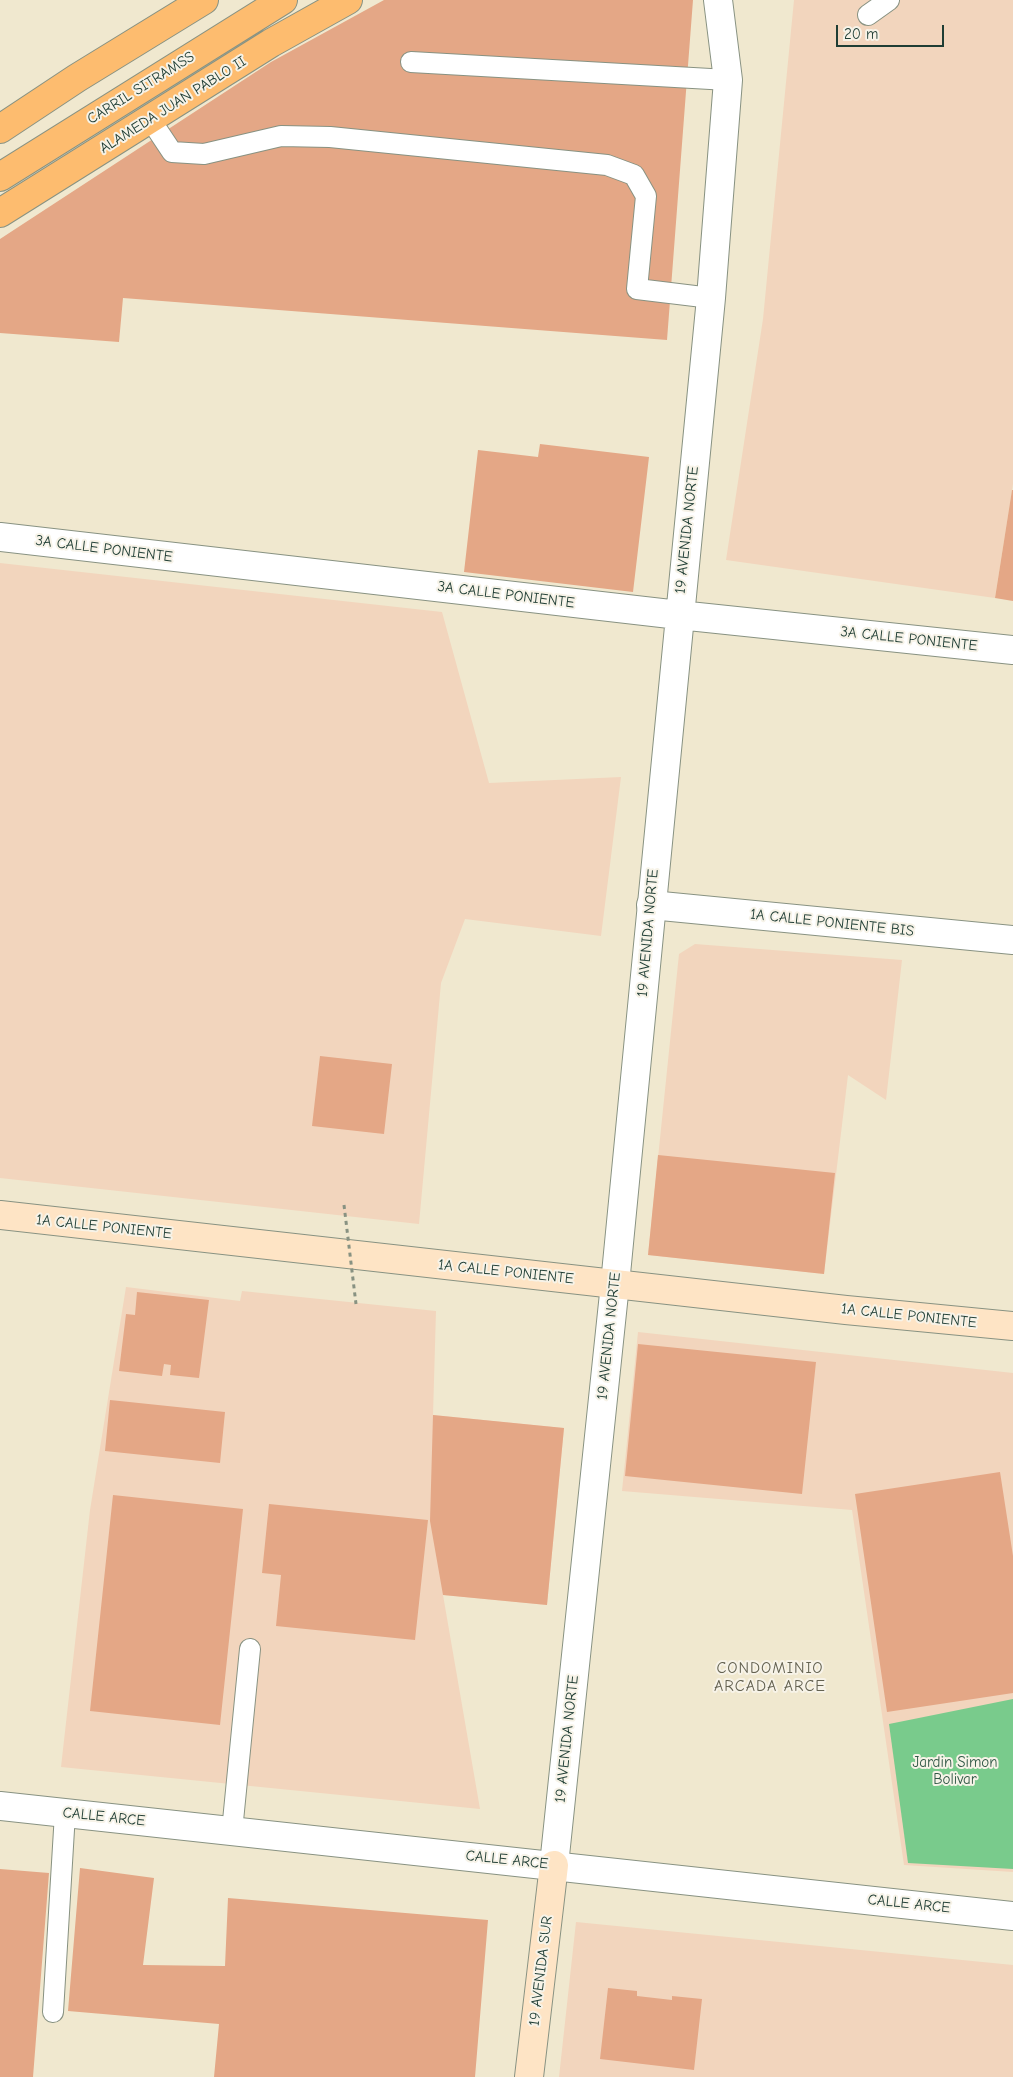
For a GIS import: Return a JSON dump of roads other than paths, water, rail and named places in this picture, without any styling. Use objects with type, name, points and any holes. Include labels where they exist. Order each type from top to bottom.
[{"type":"main road","points":[[0,129],[77,78],[204,0]]},
{"type":"main road","name":"CARRIL SITRAMSS","points":[[0,177],[282,0]]},
{"type":"main road","name":"ALAMEDA JUAN PABLO II","points":[[0,213],[272,43],[348,0]]},
{"type":"main road","name":"1A CALLE PONIENTE","points":[[0,1215],[846,1310],[1013,1326]]},
{"type":"main road","name":"19 AVENIDA SUR","points":[[528,2077],[554,1865]]},
{"type":"street","name":"19 AVENIDA NORTE","points":[[554,1865],[615,1284],[711,298],[728,80],[718,0]]},
{"type":"street","name":"3A CALLE PONIENTE","points":[[0,537],[679,615],[1013,650]]},
{"type":"street","name":"1A CALLE PONIENTE BIS","points":[[651,905],[1013,940]]},
{"type":"street","name":"CALLE ARCE","points":[[0,1806],[1013,1916]]},
{"type":"lane","points":[[868,14],[889,0]]},
{"type":"lane","points":[[411,62],[728,80]]},
{"type":"lane","points":[[150,120],[172,152],[204,154],[281,136],[330,137],[606,165],[634,176],[646,196],[637,289],[711,298]]},
{"type":"lane","points":[[232,1830],[250,1649]]},
{"type":"lane","points":[[53,2012],[65,1813]]},
{"type":"district","name":"CONDOMINIO ARCADA ARCE","points":[[770,1677]]},
{"type":"park label","name":"Jardin Simon Bolivar","points":[[955,1772]]}]
